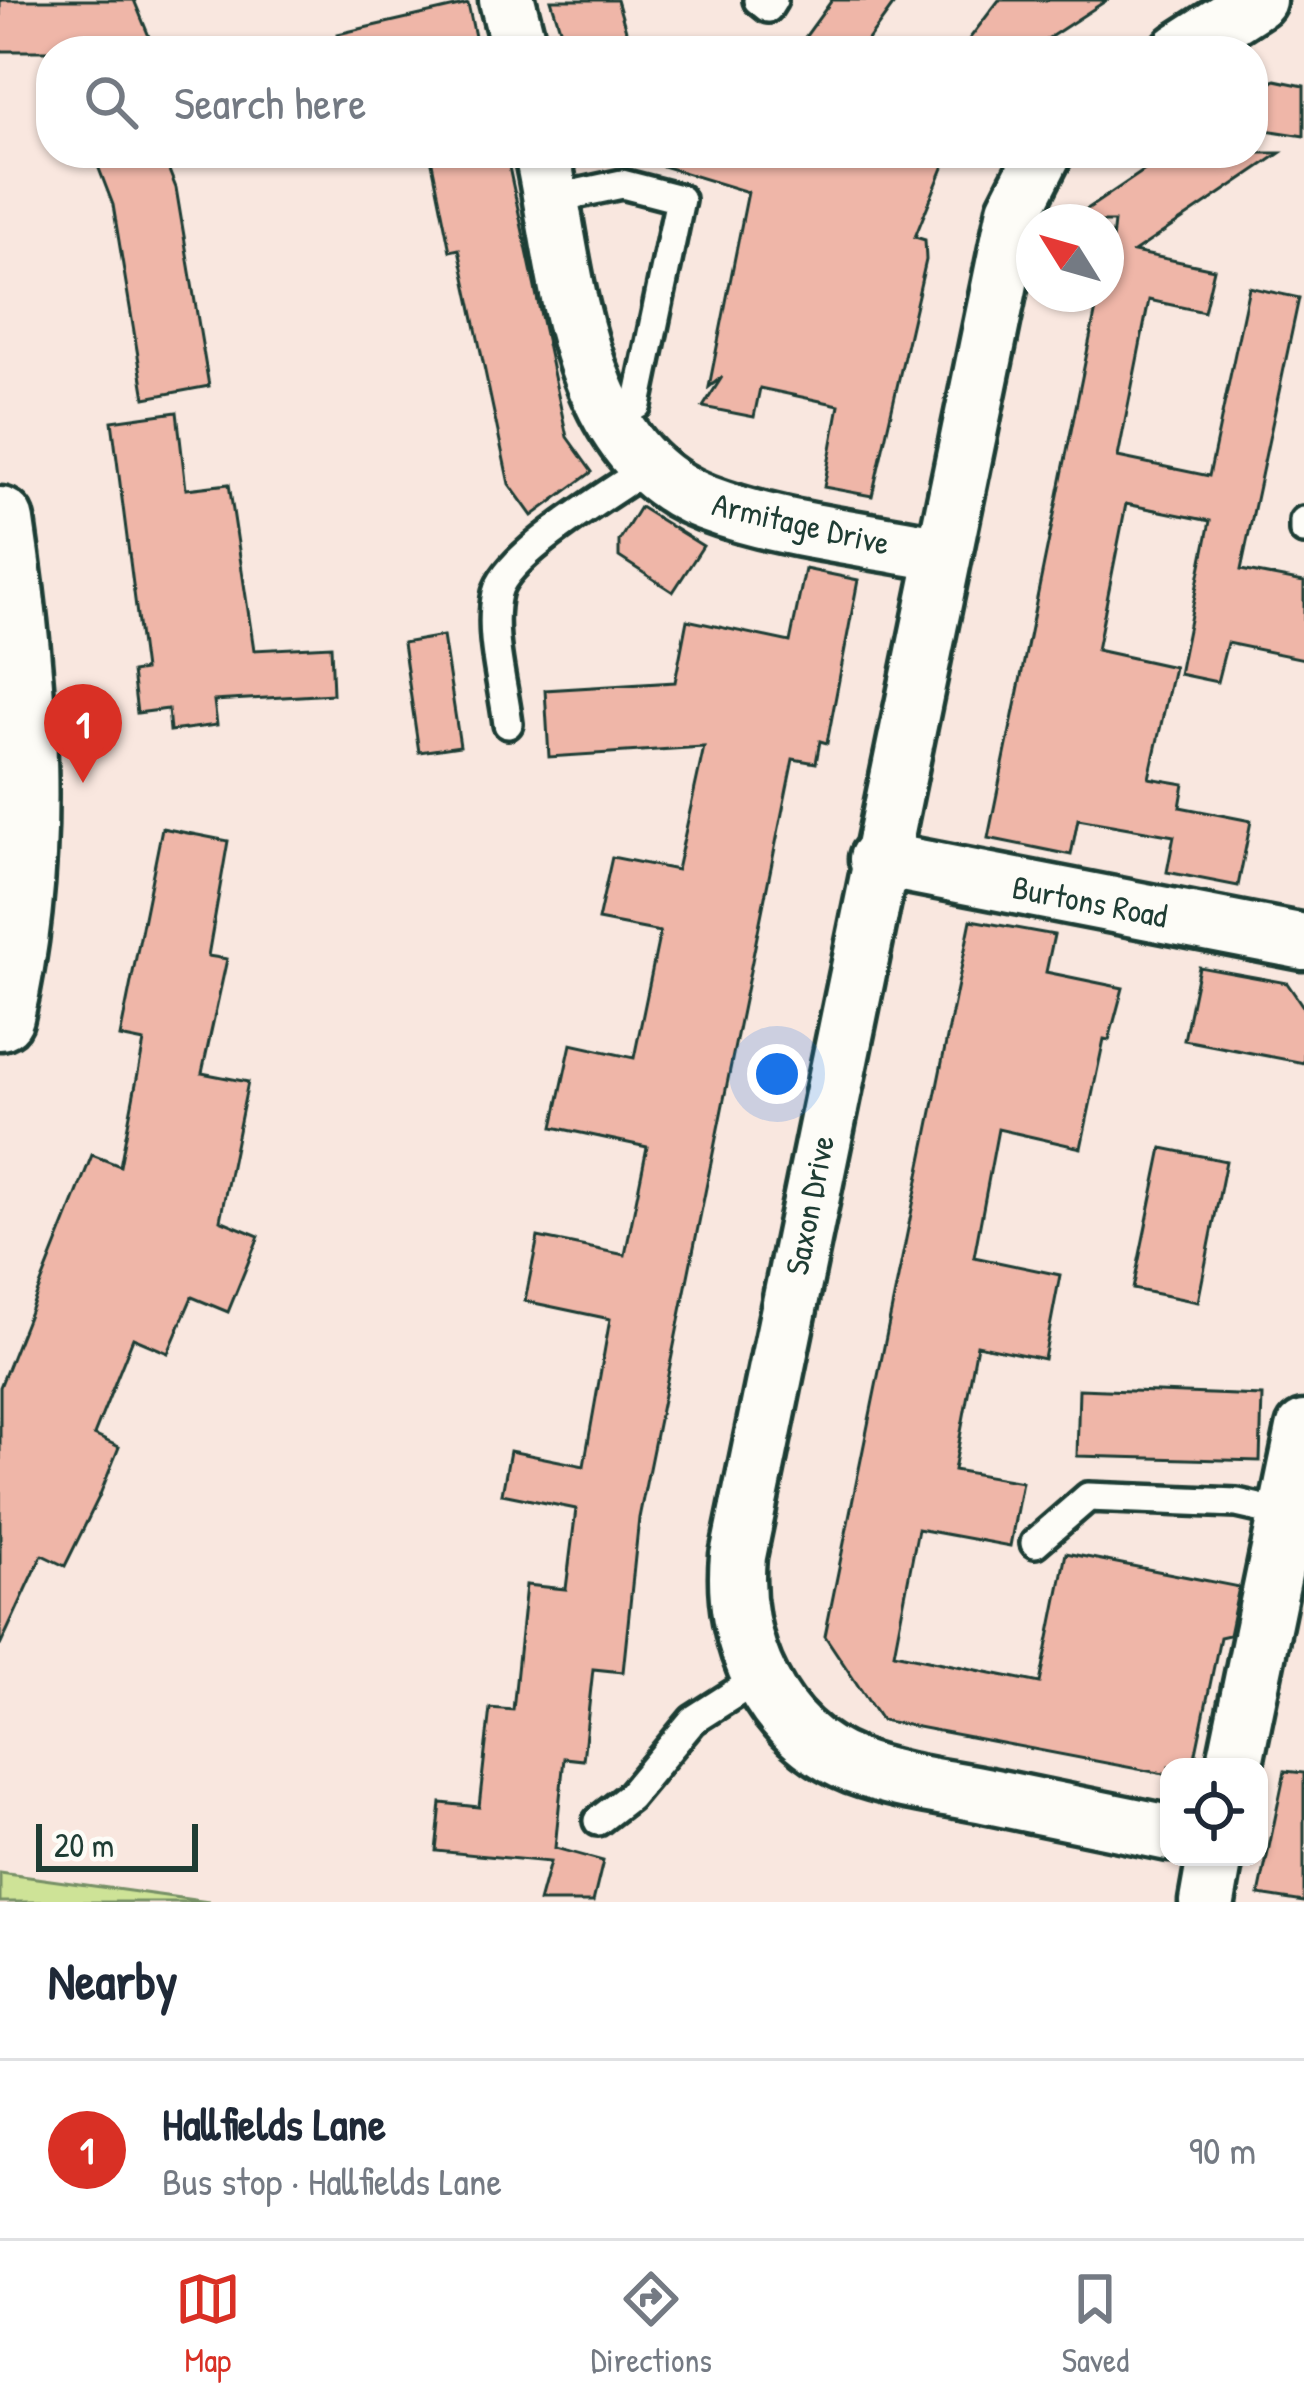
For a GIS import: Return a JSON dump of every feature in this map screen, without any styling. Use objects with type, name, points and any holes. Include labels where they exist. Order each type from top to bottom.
[{"type":"street","points":[[508,0],[516,36]]},
{"type":"street","points":[[1202,36],[1258,0]]},
{"type":"street","name":"Saxon Drive","points":[[1036,168],[1015,210],[877,859],[738,1556],[739,1624],[759,1678],[796,1724],[852,1765],[1160,1831]]},
{"type":"street","name":"Armitage Drive","points":[[547,176],[588,367],[608,418],[647,468],[680,491],[724,509],[941,554]]},
{"type":"street","points":[[0,521],[25,811],[14,942],[0,1016]]},
{"type":"street","name":"Burtons Road","points":[[877,859],[1304,942]]},
{"type":"street","points":[[1236,1758],[1304,1429]]},
{"type":"street","points":[[1207,1902],[1214,1866]]},
{"type":"lane","points":[[758,0],[768,8],[773,0]]},
{"type":"lane","points":[[547,176],[622,184],[680,199],[637,405],[608,418]]},
{"type":"lane","points":[[508,724],[494,622],[498,589],[508,572],[542,544],[647,468]]},
{"type":"lane","points":[[1035,1543],[1088,1497],[1237,1503],[1286,1514]]},
{"type":"lane","points":[[598,1822],[629,1797],[693,1720],[759,1678]]},
{"type":"green space","points":[[0,1873],[209,1902],[0,1902]]},
{"type":"building","points":[[0,0],[134,0],[149,36],[36,36],[36,51],[0,51]]},
{"type":"building","points":[[551,0],[617,0],[628,36],[562,36]]},
{"type":"building","points":[[832,0],[897,0],[871,36],[806,36]]},
{"type":"building","points":[[999,0],[1107,0],[1052,36],[971,36]]},
{"type":"building","points":[[468,4],[475,36],[338,36]]},
{"type":"building","points":[[1275,80],[1304,86],[1304,136],[1268,130],[1268,85]]},
{"type":"building","points":[[99,168],[168,168],[176,188],[209,386],[145,398],[113,205]]},
{"type":"building","points":[[433,168],[509,168],[567,437],[592,472],[532,516],[509,484],[459,249],[450,251]]},
{"type":"building","points":[[669,168],[943,168],[915,237],[925,240],[926,260],[872,496],[824,487],[839,405],[760,388],[754,417],[703,407],[722,377],[709,387],[748,192]]},
{"type":"building","points":[[1148,168],[1258,168],[1134,252],[1214,269],[1204,312],[1149,300],[1118,457],[1209,476],[1249,287],[1299,298],[1241,570],[1304,582],[1304,659],[1227,643],[1217,682],[1179,674],[1210,521],[1126,504],[1097,650],[1174,667],[1149,778],[1184,784],[1180,807],[1251,821],[1238,886],[1167,872],[1174,836],[1078,819],[1071,855],[988,838],[1095,312],[1124,312],[1124,204],[1095,204]]},
{"type":"building","points":[[177,412],[186,489],[229,484],[254,650],[331,646],[333,694],[214,701],[217,725],[170,731],[168,709],[137,713],[132,672],[144,670],[112,421]]},
{"type":"building","points":[[640,507],[703,546],[673,592],[619,557],[619,541]]},
{"type":"building","points":[[805,569],[858,580],[827,743],[820,741],[816,763],[793,759],[639,1518],[623,1672],[593,1669],[583,1760],[564,1758],[555,1848],[603,1861],[593,1902],[539,1902],[550,1862],[436,1851],[441,1803],[479,1807],[490,1708],[513,1710],[526,1585],[566,1589],[576,1509],[502,1494],[510,1451],[584,1466],[610,1319],[525,1301],[538,1237],[625,1255],[647,1147],[553,1127],[571,1044],[634,1058],[660,932],[598,920],[612,857],[677,870],[704,747],[549,757],[545,690],[675,682],[687,620],[790,642]]},
{"type":"building","points":[[443,636],[460,746],[419,752],[403,643]]},
{"type":"building","points":[[162,828],[228,841],[208,956],[227,959],[202,1073],[248,1082],[220,1220],[259,1236],[228,1312],[192,1297],[168,1353],[133,1338],[94,1435],[119,1447],[99,1497],[65,1566],[42,1555],[0,1646],[0,1387],[92,1155],[120,1166],[144,1042],[120,1037]]},
{"type":"building","points":[[971,920],[1054,935],[1046,972],[1123,988],[1109,1040],[1104,1039],[1081,1148],[998,1129],[974,1257],[1060,1275],[1044,1359],[977,1345],[954,1470],[1022,1482],[1010,1546],[918,1529],[894,1653],[1040,1683],[1066,1553],[1239,1587],[1229,1635],[1220,1637],[1195,1758],[1160,1758],[1160,1773],[881,1720],[825,1636]]},
{"type":"building","points":[[1199,967],[1287,983],[1304,1008],[1304,1063],[1184,1040]]},
{"type":"building","points":[[1162,1148],[1226,1161],[1198,1302],[1133,1289]]},
{"type":"building","points":[[1079,1389],[1262,1396],[1260,1461],[1077,1456]]},
{"type":"building","points":[[1285,1771],[1304,1773],[1304,1902],[1259,1895]]},
{"type":"place","name":"Hallfields Lane","points":[[83,783]]}]
